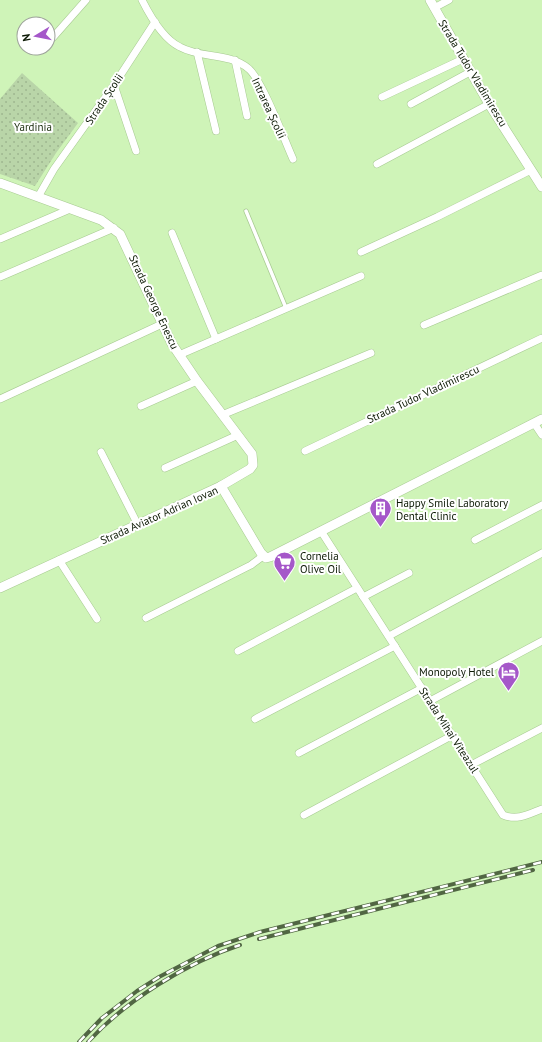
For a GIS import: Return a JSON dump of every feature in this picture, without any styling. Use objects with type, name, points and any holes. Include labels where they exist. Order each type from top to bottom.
[{"type":"street","points":[[56,34],[86,0]]},
{"type":"street","points":[[142,0],[155,22]]},
{"type":"street","points":[[432,4],[449,0]]},
{"type":"street","name":"Strada Tudor Vladimirescu","points":[[432,4],[489,104],[542,187]]},
{"type":"street","name":"Intrarea Școlii","points":[[155,22],[174,44],[188,51],[235,60],[248,69],[257,79],[293,160]]},
{"type":"street","name":"Strada Școlii","points":[[38,197],[54,169],[114,85],[155,22]]},
{"type":"street","points":[[197,52],[216,131]]},
{"type":"street","points":[[382,97],[463,59]]},
{"type":"street","points":[[235,60],[247,116]]},
{"type":"street","points":[[411,104],[470,72]]},
{"type":"street","points":[[114,85],[136,151]]},
{"type":"street","points":[[377,164],[489,104]]},
{"type":"street","points":[[361,252],[437,217],[531,170]]},
{"type":"street","name":"Strada George Enescu","points":[[0,184],[101,220],[114,228],[123,239],[162,324],[179,355],[196,381],[252,454],[253,465],[250,469],[221,486]]},
{"type":"street","points":[[0,239],[70,209]]},
{"type":"street","points":[[0,277],[114,228]]},
{"type":"street","points":[[172,233],[216,339]]},
{"type":"street","points":[[424,325],[542,275]]},
{"type":"street","points":[[179,355],[361,276]]},
{"type":"street","points":[[0,399],[162,324]]},
{"type":"street","name":"Strada Tudor Vladimirescu","points":[[305,450],[542,338]]},
{"type":"street","points":[[222,415],[371,352]]},
{"type":"street","points":[[141,406],[196,381]]},
{"type":"street","points":[[146,618],[251,565],[263,556],[266,558],[274,556],[538,421],[542,435]]},
{"type":"street","points":[[165,468],[238,436]]},
{"type":"street","points":[[101,452],[138,525]]},
{"type":"street","name":"Strada Aviator Adrian Iovan","points":[[0,588],[221,486],[263,556]]},
{"type":"street","points":[[475,540],[542,504]]},
{"type":"street","name":"Strada Mihai Viteazul","points":[[321,531],[503,815],[510,818],[518,818],[542,809]]},
{"type":"street","points":[[389,636],[542,553]]},
{"type":"street","points":[[59,560],[97,619]]},
{"type":"street","points":[[363,597],[409,573]]},
{"type":"street","points":[[238,651],[357,588]]},
{"type":"street","points":[[430,700],[542,641]]},
{"type":"street","points":[[255,719],[395,646]]},
{"type":"street","points":[[299,753],[422,688]]},
{"type":"street","points":[[471,765],[542,728]]},
{"type":"street","points":[[304,815],[452,735]]},
{"type":"lane","points":[[246,211],[286,309]]},
{"type":"green space","name":"Yardinia","points":[[22,73],[78,123],[56,153],[35,186],[0,174],[0,99]]},
{"type":"railway","points":[[79,1042],[102,1018],[137,991],[159,977],[218,946],[260,932],[542,862]]},
{"type":"railway","points":[[259,939],[533,870]]},
{"type":"railway","points":[[88,1042],[120,1012],[158,984],[220,952],[240,945]]},
{"type":"place","name":"Happy Smile Laboratory Dental Clinic","points":[[381,528]]},
{"type":"place","name":"Cornelia Olive Oil","points":[[284,582]]},
{"type":"place","name":"Monopoly Hotel","points":[[509,692]]}]
